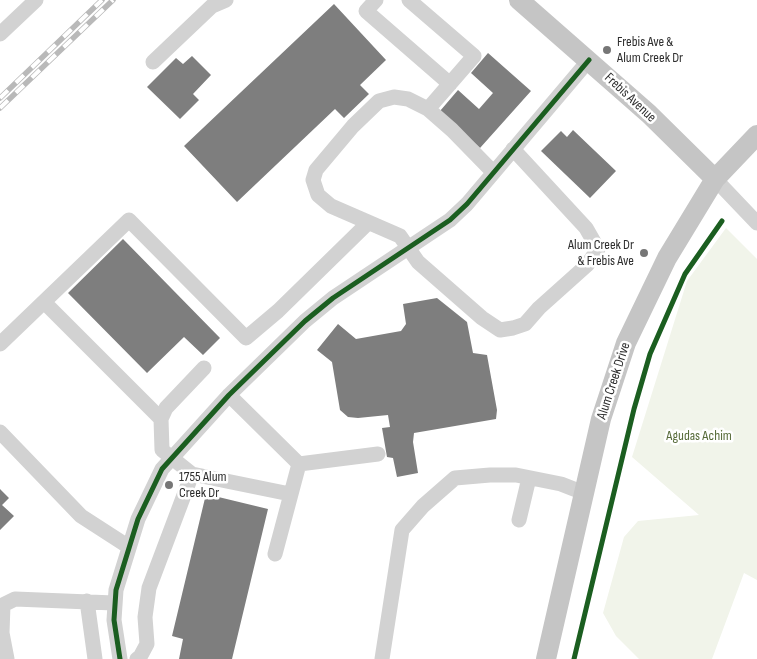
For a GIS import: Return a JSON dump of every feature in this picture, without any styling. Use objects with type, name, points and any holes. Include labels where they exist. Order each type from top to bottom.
[{"type":"main road","name":"Frebis Avenue","points":[[519,0],[589,60],[715,179]]},
{"type":"main road","name":"Alum Creek Drive","points":[[546,659],[601,419],[626,343],[666,258],[715,179],[757,135]]},
{"type":"street","points":[[0,34],[36,0]]},
{"type":"street","points":[[152,62],[212,6],[226,0]]},
{"type":"street","points":[[376,0],[366,11],[450,84]]},
{"type":"street","points":[[409,0],[474,56],[428,109]]},
{"type":"street","points":[[120,659],[115,636],[114,603],[129,546],[154,482],[170,458],[305,321],[333,298],[456,214],[589,60]]},
{"type":"street","points":[[493,172],[452,130],[428,109],[408,99],[394,97],[379,101],[353,126],[316,170],[313,180],[318,195],[330,206],[400,236],[418,262],[482,318],[500,330],[513,328],[525,324],[539,308],[587,265],[598,249],[586,228],[513,149]]},
{"type":"street","points":[[715,179],[757,223]]},
{"type":"street","points":[[0,344],[129,220],[246,338],[278,311],[368,223]]},
{"type":"street","points":[[44,302],[161,419]]},
{"type":"street","points":[[204,368],[166,408],[161,419],[162,450],[192,474],[290,494]]},
{"type":"street","points":[[230,395],[298,464]]},
{"type":"street","points":[[0,432],[81,516],[129,546]]},
{"type":"street","points":[[298,464],[378,454]]},
{"type":"street","points":[[275,554],[298,464]]},
{"type":"street","points":[[137,659],[147,644],[145,617],[149,588],[192,474]]},
{"type":"street","points":[[382,659],[402,530],[411,518],[455,478],[490,475],[529,478],[561,484],[584,493]]},
{"type":"street","points":[[519,520],[529,478]]},
{"type":"street","points":[[7,659],[2,632],[3,605],[15,599],[114,603]]},
{"type":"street","points":[[87,601],[95,659]]},
{"type":"green space","name":"Agudas Achim","points":[[726,228],[757,259],[757,580],[744,573],[712,659],[639,659],[616,636],[603,613],[624,537],[638,521],[699,515],[632,457],[687,281]]},
{"type":"building","points":[[334,4],[386,60],[360,85],[369,94],[344,118],[335,109],[237,202],[184,146]]},
{"type":"building","points":[[488,53],[531,91],[480,148],[440,111],[458,90],[479,109],[493,93],[471,73]]},
{"type":"building","points":[[192,56],[211,75],[193,94],[199,100],[180,119],[147,87],[176,58],[183,64]]},
{"type":"building","points":[[573,130],[616,171],[590,198],[541,151],[561,131],[567,137]]},
{"type":"building","points":[[123,239],[220,338],[203,355],[184,337],[147,373],[68,293]]},
{"type":"building","points":[[437,298],[467,322],[473,353],[487,355],[497,410],[496,419],[414,433],[413,442],[418,473],[397,477],[393,458],[387,457],[382,428],[390,427],[388,415],[348,417],[340,410],[332,362],[317,350],[338,324],[356,339],[401,331],[406,324],[403,304]]},
{"type":"building","points":[[0,489],[9,498],[2,505],[14,516],[0,530]]},
{"type":"building","points":[[206,494],[268,509],[232,659],[179,659],[183,639],[172,636]]},
{"type":"railway","points":[[0,98],[102,0]]},
{"type":"railway","points":[[0,108],[113,0]]},
{"type":"cycle path","points":[[120,659],[114,620],[116,590],[138,519],[162,469],[229,395],[305,321],[333,298],[450,220],[467,204],[589,60]]},
{"type":"cycle path","points":[[574,659],[634,409],[650,354],[685,274],[722,221]]},
{"type":"place","name":"Frebis Ave & Alum Creek Dr","points":[[607,50]]},
{"type":"place","name":"Alum Creek Dr & Frebis Ave","points":[[644,253]]},
{"type":"place","name":"1755 Alum Creek Dr","points":[[169,485]]}]
